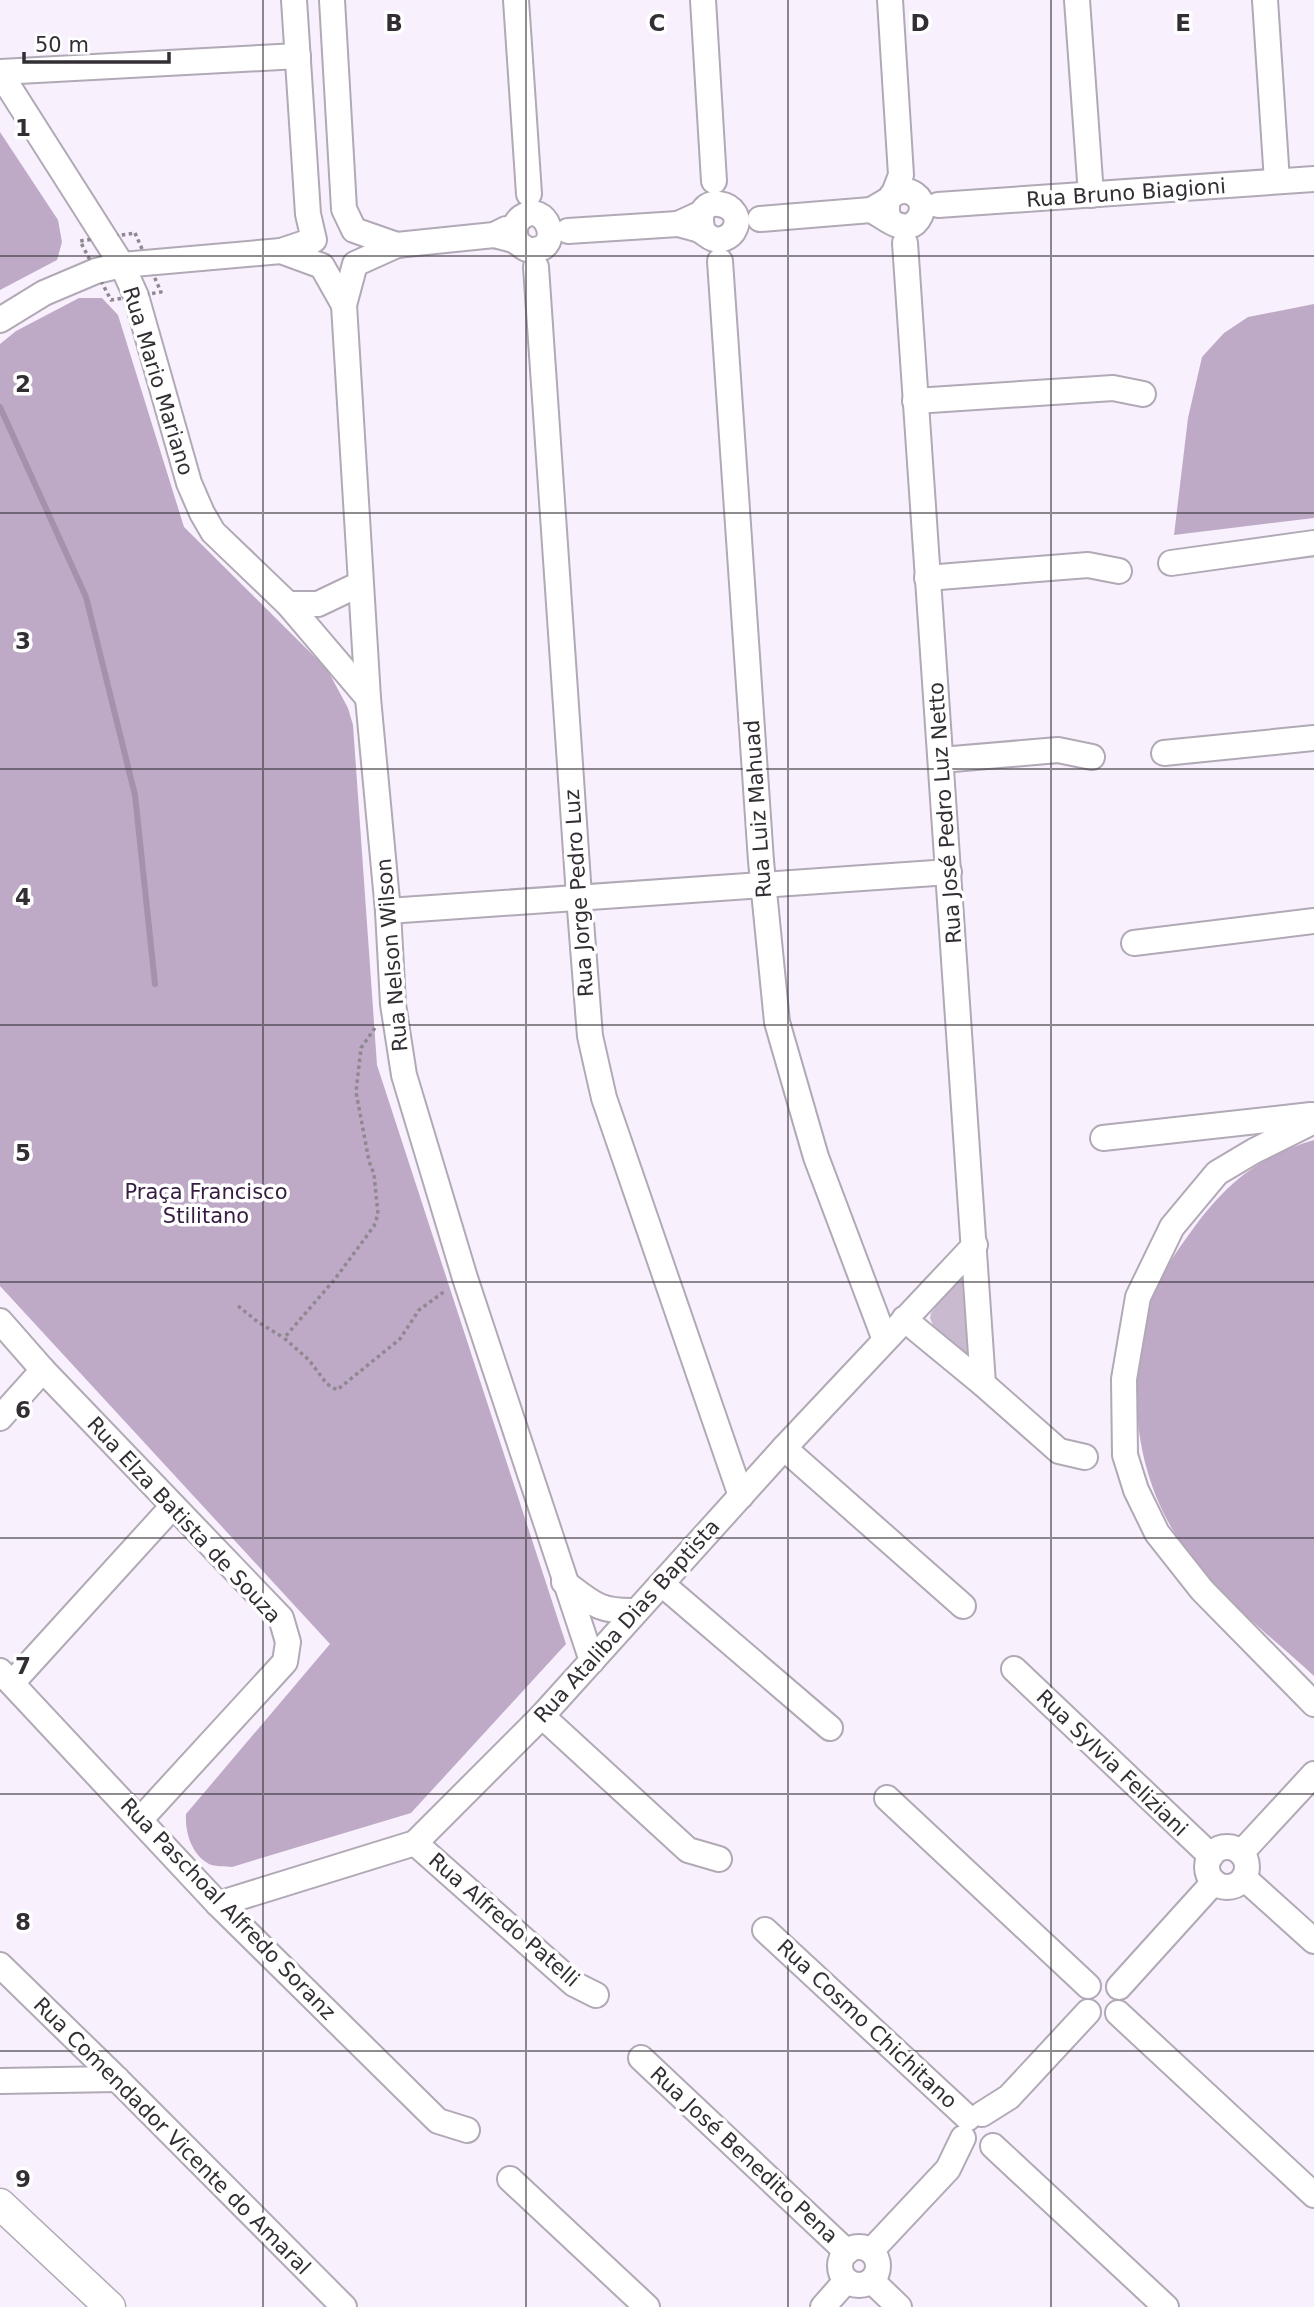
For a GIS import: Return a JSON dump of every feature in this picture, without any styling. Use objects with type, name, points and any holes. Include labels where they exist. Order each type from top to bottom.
[{"type":"main road","points":[[0,2204],[110,2307]]},
{"type":"street","points":[[294,0],[308,214],[314,254],[322,266]]},
{"type":"street","points":[[332,0],[344,209],[361,243],[355,264]]},
{"type":"street","name":"Rua Jorge Pedro Luz","points":[[516,0],[590,1036],[604,1098],[741,1496]]},
{"type":"street","name":"Rua Luiz Mahuad","points":[[703,0],[763,884],[777,1022],[816,1157],[885,1340]]},
{"type":"street","name":"Rua José Pedro Luz Netto","points":[[890,0],[983,1384]]},
{"type":"street","points":[[1077,0],[1091,195]]},
{"type":"street","points":[[1265,0],[1277,181]]},
{"type":"street","points":[[0,73],[298,56]]},
{"type":"street","name":"Rua Mario Mariano","points":[[0,73],[122,265],[136,296],[188,483],[213,532],[288,604],[368,698]]},
{"type":"street","name":"Rua Bruno Biagioni","points":[[718,221],[1314,179]]},
{"type":"street","points":[[281,251],[328,270],[342,271],[397,245],[532,232],[718,221]]},
{"type":"street","points":[[0,320],[44,293],[96,271],[122,265],[281,251],[314,240],[322,229],[334,224],[348,226],[397,245]]},
{"type":"street","name":"Rua Nelson Wilson","points":[[355,264],[344,305],[360,584],[388,911],[393,1004],[404,1075],[465,1278],[592,1661]]},
{"type":"street","name":"Rua Nelson Wilson","points":[[322,266],[344,305]]},
{"type":"street","points":[[915,401],[1113,388],[1143,394]]},
{"type":"street","points":[[1171,563],[1314,544]]},
{"type":"street","points":[[927,578],[1088,565],[1119,571]]},
{"type":"street","points":[[288,604],[318,604],[360,584]]},
{"type":"street","points":[[1164,752],[1314,738]]},
{"type":"street","points":[[941,761],[1058,750],[1092,757]]},
{"type":"street","points":[[388,911],[949,872]]},
{"type":"street","points":[[1134,943],[1314,921]]},
{"type":"street","points":[[1103,1138],[1314,1115]]},
{"type":"street","points":[[1314,1121],[1217,1173],[1172,1227],[1138,1297],[1124,1379],[1125,1455],[1136,1490],[1157,1533],[1202,1590],[1314,1704]]},
{"type":"street","name":"Rua Ataliba Dias Baptista","points":[[218,1904],[415,1843],[541,1716],[784,1448],[975,1245]]},
{"type":"street","points":[[904,1319],[1059,1451],[1085,1458]]},
{"type":"street","name":"Rua Elza Batista de Souza","points":[[0,1321],[43,1370],[281,1618],[288,1642],[285,1662],[140,1820]]},
{"type":"street","points":[[0,1418],[43,1370]]},
{"type":"street","points":[[784,1448],[963,1606]]},
{"type":"street","points":[[6,1677],[173,1506]]},
{"type":"street","points":[[564,1582],[592,1604],[612,1611],[636,1611]]},
{"type":"street","points":[[662,1584],[830,1728]]},
{"type":"street","name":"Rua Sylvia Feliziani","points":[[1014,1669],[1211,1856]]},
{"type":"street","name":"Rua Paschoal Alfredo Soranz","points":[[6,1677],[218,1904],[438,2121],[467,2130]]},
{"type":"street","points":[[541,1716],[688,1850],[719,1859]]},
{"type":"street","points":[[1241,1853],[1314,1774]]},
{"type":"street","points":[[887,1798],[1088,1986]]},
{"type":"street","name":"Rua Alfredo Patelli","points":[[415,1843],[574,1983],[596,1995]]},
{"type":"street","points":[[1223,1847],[1241,1853],[1247,1863],[1244,1878],[1231,1887],[1214,1882],[1208,1871],[1211,1856],[1223,1847]]},
{"type":"street","points":[[1244,1878],[1314,1941]]},
{"type":"street","points":[[1119,1987],[1214,1882]]},
{"type":"street","name":"Rua Cosmo Chichitano","points":[[765,1930],[1166,2307]]},
{"type":"street","name":"Rua Comendador Vicente do Amaral","points":[[0,1965],[344,2307]]},
{"type":"street","points":[[1105,1979],[1119,1987],[1124,2001],[1114,2017],[1102,2019],[1088,2012],[1083,1998],[1088,1986],[1105,1979]]},
{"type":"street","points":[[859,2251],[878,2266],[872,2281],[860,2286],[846,2281],[840,2267],[948,2169],[1009,2097],[1088,2012]]},
{"type":"street","points":[[1118,2013],[1314,2195]]},
{"type":"street","name":"Rua José Benedito Pena","points":[[640,2058],[859,2251]]},
{"type":"street","points":[[0,2081],[117,2079]]},
{"type":"street","points":[[510,2179],[647,2307]]},
{"type":"street","points":[[823,2307],[846,2281]]},
{"type":"street","points":[[872,2281],[899,2307]]},
{"type":"path","points":[[284,1338],[335,1279],[374,1226],[378,1214],[374,1174],[356,1092],[361,1048],[393,1004]]},
{"type":"path","points":[[238,1306],[284,1338],[309,1360],[327,1384],[337,1391],[400,1339],[419,1310],[465,1278]]},
{"type":"shaded area","points":[[964,1271],[969,1357],[933,1325],[930,1318],[931,1313]]},
{"type":"green space","points":[[0,132],[58,220],[62,242],[57,260],[0,290]]},
{"type":"green space","name":"Praça Francisco Stilitano","points":[[79,298],[102,298],[118,315],[184,527],[327,669],[348,708],[353,725],[377,1065],[566,1644],[411,1813],[232,1867],[211,1865],[203,1860],[188,1835],[186,1814],[330,1644],[0,1286],[0,344],[16,331]]},
{"type":"green space","points":[[1314,304],[1314,518],[1174,535],[1188,418],[1202,357],[1224,333],[1248,317]]},
{"type":"green space","points":[[1314,1140],[1314,1676],[1220,1591],[1174,1532],[1151,1483],[1144,1457],[1139,1430],[1137,1376],[1151,1295],[1175,1254],[1203,1216],[1229,1187],[1259,1164]]},
{"type":"waterway","points":[[0,407],[86,597],[135,795],[155,984]]}]
